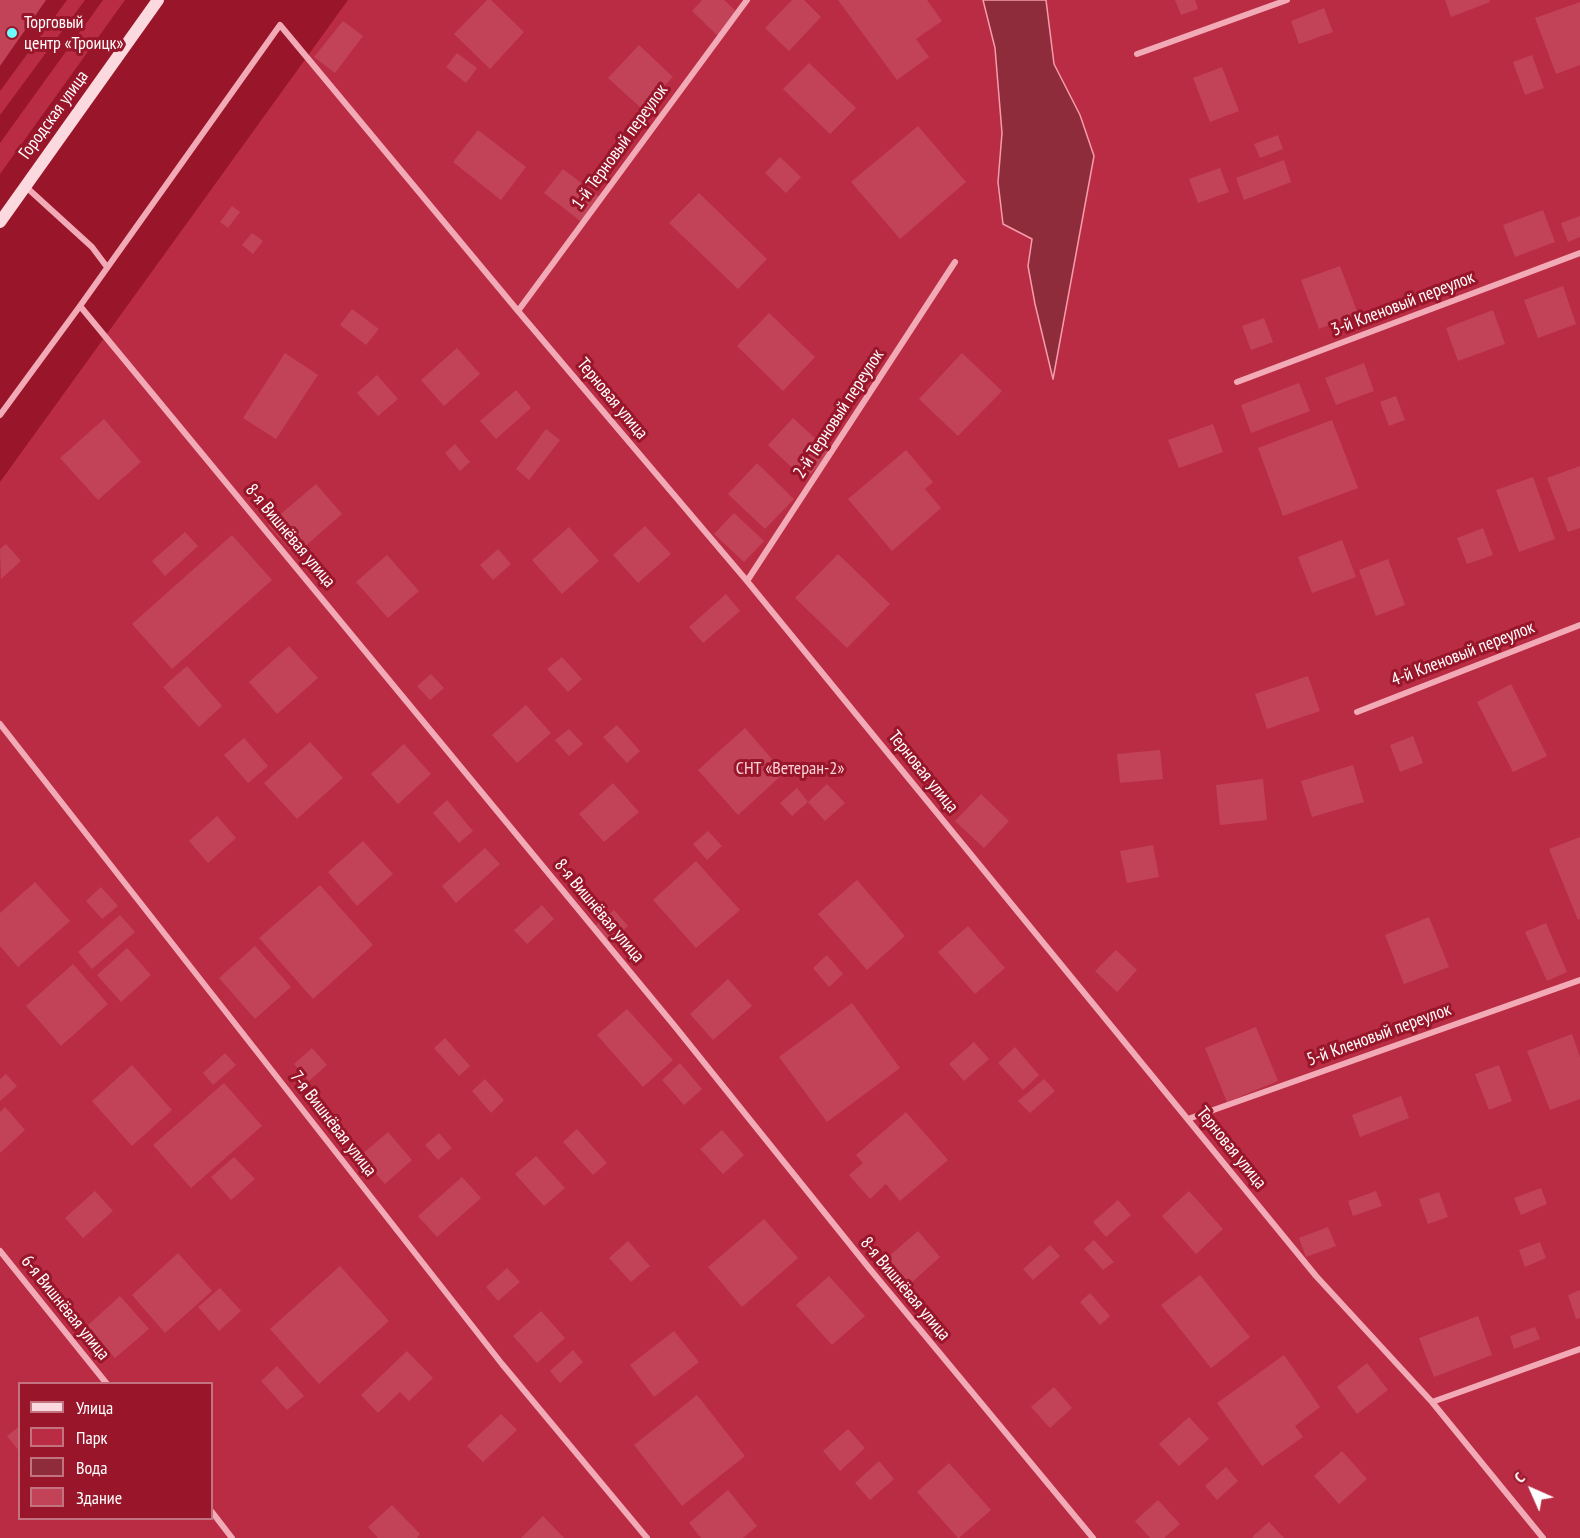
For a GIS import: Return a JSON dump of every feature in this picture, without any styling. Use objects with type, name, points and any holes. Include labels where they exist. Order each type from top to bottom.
[{"type":"main road","name":"Городская улица","points":[[0,222],[159,0]]},
{"type":"street","name":"1-й Терновый переулок","points":[[518,311],[747,0]]},
{"type":"street","points":[[1137,54],[1287,0]]},
{"type":"street","name":"Терновая улица","points":[[107,267],[280,25],[747,581],[1316,1276],[1432,1402],[1543,1538]]},
{"type":"street","points":[[0,415],[107,267],[92,248],[25,186]]},
{"type":"street","name":"3-й Кленовый переулок","points":[[1237,382],[1580,253]]},
{"type":"street","name":"2-й Терновый переулок","points":[[747,581],[956,262]]},
{"type":"street","name":"8-я Вишнёвая улица","points":[[80,306],[673,1024],[869,1269],[1093,1538]]},
{"type":"street","name":"4-й Кленовый переулок","points":[[1357,712],[1580,625]]},
{"type":"street","name":"7-я Вишнёвая улица","points":[[0,724],[502,1364],[647,1538]]},
{"type":"street","name":"5-й Кленовый переулок","points":[[1188,1119],[1580,980]]},
{"type":"street","name":"6-я Вишнёвая улица","points":[[0,1251],[106,1382]]},
{"type":"street","points":[[1432,1402],[1580,1349]]},
{"type":"street","points":[[213,1513],[232,1538]]},
{"type":"green space","points":[[67,0],[85,0],[0,115],[0,91]]},
{"type":"green space","points":[[103,0],[125,0],[0,174],[0,143]]},
{"type":"green space","name":"СНТ «Ветеран-2»","points":[[348,0],[1580,0],[1580,1538],[0,1538],[0,482]]},
{"type":"water","points":[[983,0],[1046,0],[1054,64],[1080,115],[1094,156],[1053,379],[1028,266],[1032,239],[1003,224],[998,182],[1002,133],[995,48]]},
{"type":"building","name":"Торговый центр «Троицк»","points":[[0,0],[46,0],[0,66]]},
{"type":"building","points":[[487,0],[491,0],[524,32],[490,69],[454,34]]},
{"type":"building","points":[[702,0],[724,0],[739,14],[718,36],[692,11]]},
{"type":"building","points":[[792,0],[804,0],[821,17],[789,51],[765,28]]},
{"type":"building","points":[[838,0],[927,0],[942,21],[916,39],[929,57],[897,80]]},
{"type":"building","points":[[1175,0],[1195,0],[1198,9],[1181,15]]},
{"type":"building","points":[[1445,0],[1489,0],[1490,2],[1451,17]]},
{"type":"building","points":[[1580,2],[1580,65],[1556,74],[1535,18]]},
{"type":"building","points":[[1324,8],[1333,32],[1299,44],[1291,21]]},
{"type":"building","points":[[343,21],[363,36],[335,73],[314,57]]},
{"type":"building","points":[[639,45],[673,77],[642,109],[608,78]]},
{"type":"building","points":[[457,53],[477,68],[466,83],[446,67]]},
{"type":"building","points":[[1532,55],[1544,88],[1525,95],[1513,62]]},
{"type":"building","points":[[809,63],[856,108],[830,134],[783,89]]},
{"type":"building","points":[[1222,67],[1239,111],[1210,122],[1193,78]]},
{"type":"building","points":[[918,126],[966,182],[900,239],[851,182]]},
{"type":"building","points":[[478,130],[526,167],[501,200],[453,162]]},
{"type":"building","points":[[1278,135],[1283,149],[1260,158],[1254,144]]},
{"type":"building","points":[[780,157],[801,177],[786,193],[765,173]]},
{"type":"building","points":[[1284,160],[1291,182],[1244,200],[1236,178]]},
{"type":"building","points":[[1220,168],[1229,192],[1198,203],[1189,179]]},
{"type":"building","points":[[563,169],[602,199],[583,223],[544,193]]},
{"type":"building","points":[[699,193],[767,259],[738,289],[669,223]]},
{"type":"building","points":[[232,206],[240,212],[228,228],[220,222]]},
{"type":"building","points":[[1543,210],[1555,242],[1515,257],[1503,225]]},
{"type":"building","points":[[1580,216],[1580,237],[1568,242],[1561,223]]},
{"type":"building","points":[[252,233],[263,241],[253,254],[242,245]]},
{"type":"building","points":[[1340,266],[1358,314],[1319,329],[1301,280]]},
{"type":"building","points":[[1563,286],[1576,324],[1538,338],[1524,300]]},
{"type":"building","points":[[352,309],[379,329],[366,345],[340,325]]},
{"type":"building","points":[[1493,310],[1505,344],[1458,361],[1446,328]]},
{"type":"building","points":[[769,313],[815,357],[783,391],[737,346]]},
{"type":"building","points":[[1264,318],[1273,342],[1251,350],[1242,326]]},
{"type":"building","points":[[457,348],[480,374],[444,406],[421,380]]},
{"type":"building","points":[[285,353],[318,375],[276,439],[243,418]]},
{"type":"building","points":[[962,353],[1002,391],[958,436],[919,399]]},
{"type":"building","points":[[1364,363],[1374,391],[1336,405],[1325,378]]},
{"type":"building","points":[[377,375],[398,399],[378,416],[357,393]]},
{"type":"building","points":[[1299,383],[1310,411],[1251,433],[1241,405]]},
{"type":"building","points":[[516,390],[531,408],[496,439],[480,421]]},
{"type":"building","points":[[1396,396],[1405,420],[1389,426],[1380,402]]},
{"type":"building","points":[[793,418],[831,453],[805,480],[768,445]]},
{"type":"building","points":[[104,419],[141,462],[98,500],[60,458]]},
{"type":"building","points":[[1332,420],[1358,488],[1283,516],[1258,448]]},
{"type":"building","points":[[1213,424],[1223,452],[1179,468],[1168,440]]},
{"type":"building","points":[[546,429],[560,440],[529,480],[516,469]]},
{"type":"building","points":[[455,444],[470,462],[460,471],[445,453]]},
{"type":"building","points":[[906,450],[933,482],[925,489],[941,508],[892,551],[848,499]]},
{"type":"building","points":[[757,463],[794,499],[765,529],[728,494]]},
{"type":"building","points":[[1580,466],[1580,528],[1568,532],[1547,478]]},
{"type":"building","points":[[1533,477],[1555,539],[1519,552],[1496,490]]},
{"type":"building","points":[[316,484],[342,514],[295,555],[268,525]]},
{"type":"building","points":[[734,513],[764,541],[744,562],[714,534]]},
{"type":"building","points":[[645,526],[671,554],[638,583],[613,555]]},
{"type":"building","points":[[569,527],[599,561],[562,594],[532,560]]},
{"type":"building","points":[[1483,528],[1493,555],[1467,564],[1457,538]]},
{"type":"building","points":[[185,532],[198,546],[165,576],[152,561]]},
{"type":"building","points":[[232,535],[272,580],[172,669],[132,624]]},
{"type":"building","points":[[1342,540],[1356,577],[1312,593],[1298,557]]},
{"type":"building","points":[[6,544],[21,561],[1,579],[0,549]]},
{"type":"building","points":[[498,549],[511,564],[493,580],[480,565]]},
{"type":"building","points":[[838,554],[890,604],[847,648],[795,598]]},
{"type":"building","points":[[387,555],[419,591],[388,618],[356,582]]},
{"type":"building","points":[[1388,559],[1405,605],[1376,616],[1359,570]]},
{"type":"building","points":[[726,594],[740,611],[703,643],[689,627]]},
{"type":"building","points":[[289,646],[318,678],[277,714],[249,682]]},
{"type":"building","points":[[562,657],[582,679],[568,692],[547,669]]},
{"type":"building","points":[[187,666],[222,706],[199,727],[163,687]]},
{"type":"building","points":[[431,674],[444,688],[430,700],[417,686]]},
{"type":"building","points":[[1308,676],[1320,711],[1267,729],[1255,694]]},
{"type":"building","points":[[1511,684],[1547,756],[1513,772],[1477,702]]},
{"type":"building","points":[[526,705],[551,733],[517,763],[492,735]]},
{"type":"building","points":[[617,725],[640,751],[627,763],[603,737]]},
{"type":"building","points":[[745,728],[784,773],[738,815],[698,770]]},
{"type":"building","points":[[569,729],[583,744],[569,756],[555,740]]},
{"type":"building","points":[[1413,736],[1423,763],[1400,772],[1390,745]]},
{"type":"building","points":[[244,738],[268,766],[248,783],[224,755]]},
{"type":"building","points":[[310,742],[343,778],[297,819],[264,783]]},
{"type":"building","points":[[404,744],[431,774],[398,804],[371,774]]},
{"type":"building","points":[[1160,750],[1163,779],[1120,783],[1117,754]]},
{"type":"building","points":[[1353,765],[1364,802],[1312,817],[1301,781]]},
{"type":"building","points":[[1263,779],[1267,820],[1220,825],[1216,785]]},
{"type":"building","points":[[613,783],[639,812],[604,842],[579,814]]},
{"type":"building","points":[[827,784],[845,803],[825,821],[808,802]]},
{"type":"building","points":[[797,788],[808,802],[792,816],[780,803]]},
{"type":"building","points":[[981,794],[1009,821],[984,848],[955,821]]},
{"type":"building","points":[[447,800],[473,831],[459,843],[433,813]]},
{"type":"building","points":[[217,816],[236,838],[208,863],[189,841]]},
{"type":"building","points":[[708,831],[722,846],[707,860],[693,844]]},
{"type":"building","points":[[1580,837],[1580,919],[1578,920],[1549,849]]},
{"type":"building","points":[[363,841],[393,874],[357,906],[328,872]]},
{"type":"building","points":[[1153,845],[1159,877],[1127,883],[1120,851]]},
{"type":"building","points":[[485,848],[500,864],[456,903],[442,886]]},
{"type":"building","points":[[696,861],[740,910],[696,948],[653,900]]},
{"type":"building","points":[[857,880],[905,936],[867,970],[818,914]]},
{"type":"building","points":[[35,882],[70,921],[18,967],[0,946],[0,913]]},
{"type":"building","points":[[320,885],[373,945],[313,999],[259,938]]},
{"type":"building","points":[[101,887],[118,906],[102,919],[86,901]]},
{"type":"building","points":[[542,905],[554,919],[527,944],[514,930]]},
{"type":"building","points":[[614,910],[628,926],[609,943],[594,927]]},
{"type":"building","points":[[120,915],[135,932],[92,969],[78,952]]},
{"type":"building","points":[[1429,917],[1449,967],[1404,984],[1385,935]]},
{"type":"building","points":[[1546,923],[1567,972],[1547,981],[1525,932]]},
{"type":"building","points":[[968,926],[1005,968],[975,994],[938,952]]},
{"type":"building","points":[[255,946],[291,987],[255,1019],[219,978]]},
{"type":"building","points":[[127,948],[151,975],[121,1002],[97,975]]},
{"type":"building","points":[[1116,950],[1137,970],[1117,992],[1095,971]]},
{"type":"building","points":[[827,955],[843,974],[829,987],[813,968]]},
{"type":"building","points":[[73,964],[108,1004],[61,1046],[26,1006]]},
{"type":"building","points":[[728,979],[752,1006],[713,1040],[690,1014]]},
{"type":"building","points":[[852,1003],[900,1068],[827,1122],[779,1057]]},
{"type":"building","points":[[627,1009],[673,1060],[643,1087],[597,1035]]},
{"type":"building","points":[[1256,1027],[1278,1081],[1227,1102],[1205,1048]]},
{"type":"building","points":[[1572,1034],[1580,1057],[1580,1099],[1550,1110],[1527,1051]]},
{"type":"building","points":[[445,1038],[470,1066],[459,1076],[434,1048]]},
{"type":"building","points":[[974,1042],[989,1059],[964,1081],[949,1064]]},
{"type":"building","points":[[1015,1047],[1039,1075],[1023,1090],[998,1063]]},
{"type":"building","points":[[312,1048],[327,1065],[309,1081],[294,1064]]},
{"type":"building","points":[[225,1053],[236,1065],[213,1085],[203,1073]]},
{"type":"building","points":[[680,1063],[702,1089],[684,1105],[662,1080]]},
{"type":"building","points":[[132,1065],[172,1110],[132,1146],[92,1101]]},
{"type":"building","points":[[1499,1065],[1512,1101],[1489,1110],[1475,1074]]},
{"type":"building","points":[[6,1074],[17,1086],[0,1101],[0,1079]]},
{"type":"building","points":[[485,1079],[504,1100],[491,1113],[472,1091]]},
{"type":"building","points":[[1044,1079],[1055,1091],[1030,1113],[1018,1101]]},
{"type":"building","points":[[224,1083],[262,1126],[191,1188],[153,1145]]},
{"type":"building","points":[[1401,1096],[1409,1118],[1360,1137],[1352,1115]]},
{"type":"building","points":[[5,1107],[25,1130],[0,1153],[0,1112]]},
{"type":"building","points":[[906,1112],[948,1160],[900,1201],[886,1184],[870,1199],[849,1175],[863,1163],[856,1155]]},
{"type":"building","points":[[577,1129],[607,1163],[593,1175],[563,1142]]},
{"type":"building","points":[[722,1130],[744,1155],[723,1174],[700,1149]]},
{"type":"building","points":[[388,1132],[412,1160],[385,1184],[360,1156]]},
{"type":"building","points":[[439,1133],[452,1148],[438,1160],[425,1145]]},
{"type":"building","points":[[536,1156],[565,1188],[544,1206],[515,1174]]},
{"type":"building","points":[[234,1157],[255,1179],[231,1200],[211,1177]]},
{"type":"building","points":[[462,1177],[481,1198],[437,1237],[418,1216]]},
{"type":"building","points":[[1541,1188],[1547,1204],[1521,1215],[1514,1198]]},
{"type":"building","points":[[95,1191],[113,1211],[83,1238],[65,1218]]},
{"type":"building","points":[[1189,1191],[1223,1229],[1196,1254],[1162,1216]]},
{"type":"building","points":[[1376,1191],[1382,1206],[1353,1216],[1348,1201]]},
{"type":"building","points":[[1439,1192],[1448,1217],[1428,1224],[1419,1199]]},
{"type":"building","points":[[1118,1200],[1131,1215],[1106,1237],[1093,1222]]},
{"type":"building","points":[[764,1219],[798,1258],[742,1307],[708,1267]]},
{"type":"building","points":[[1328,1227],[1336,1246],[1306,1257],[1299,1238]]},
{"type":"building","points":[[918,1231],[940,1257],[910,1284],[887,1258]]},
{"type":"building","points":[[1094,1240],[1114,1262],[1103,1270],[1084,1249]]},
{"type":"building","points":[[628,1241],[650,1266],[631,1282],[609,1258]]},
{"type":"building","points":[[1540,1242],[1546,1258],[1525,1267],[1519,1250]]},
{"type":"building","points":[[1050,1245],[1060,1256],[1033,1280],[1023,1269]]},
{"type":"building","points":[[178,1253],[212,1291],[165,1333],[132,1295]]},
{"type":"building","points":[[340,1266],[389,1321],[319,1384],[270,1329]]},
{"type":"building","points":[[507,1268],[520,1282],[498,1301],[486,1287]]},
{"type":"building","points":[[1200,1275],[1250,1337],[1211,1368],[1161,1305]]},
{"type":"building","points":[[829,1276],[865,1316],[832,1345],[796,1305]]},
{"type":"building","points":[[220,1288],[241,1311],[219,1331],[198,1307]]},
{"type":"building","points":[[1580,1290],[1580,1318],[1576,1319],[1568,1295]]},
{"type":"building","points":[[1090,1293],[1110,1316],[1100,1325],[1080,1302]]},
{"type":"building","points":[[120,1296],[149,1329],[115,1358],[87,1326]]},
{"type":"building","points":[[541,1311],[565,1338],[537,1363],[513,1336]]},
{"type":"building","points":[[1478,1316],[1492,1355],[1434,1377],[1419,1338]]},
{"type":"building","points":[[1535,1327],[1540,1339],[1514,1349],[1510,1336]]},
{"type":"building","points":[[674,1331],[699,1362],[654,1397],[630,1365]]},
{"type":"building","points":[[573,1350],[583,1362],[560,1383],[550,1371]]},
{"type":"building","points":[[407,1351],[433,1378],[409,1401],[400,1392],[378,1413],[361,1395]]},
{"type":"building","points":[[1284,1355],[1320,1407],[1295,1426],[1303,1437],[1262,1466],[1217,1403]]},
{"type":"building","points":[[1367,1363],[1388,1390],[1357,1414],[1337,1387]]},
{"type":"building","points":[[277,1366],[304,1396],[287,1410],[261,1381]]},
{"type":"building","points":[[1054,1387],[1072,1408],[1050,1428],[1031,1407]]},
{"type":"building","points":[[697,1395],[745,1456],[682,1506],[634,1445]]},
{"type":"building","points":[[501,1414],[517,1430],[483,1462],[467,1446]]},
{"type":"building","points":[[1189,1417],[1209,1439],[1179,1466],[1159,1444]]},
{"type":"building","points":[[18,1428],[18,1450],[7,1436]]},
{"type":"building","points":[[848,1429],[865,1448],[840,1471],[823,1451]]},
{"type":"building","points":[[1342,1451],[1367,1479],[1339,1504],[1314,1476]]},
{"type":"building","points":[[879,1461],[894,1479],[870,1500],[855,1483]]},
{"type":"building","points":[[949,1463],[991,1510],[959,1538],[917,1492]]},
{"type":"building","points":[[1226,1467],[1238,1481],[1217,1500],[1205,1486]]},
{"type":"building","points":[[728,1490],[757,1526],[743,1538],[701,1538],[689,1523]]},
{"type":"building","points":[[1158,1500],[1180,1524],[1164,1538],[1150,1538],[1135,1521]]},
{"type":"building","points":[[392,1505],[420,1534],[417,1538],[378,1538],[368,1527]]},
{"type":"building","points":[[543,1516],[564,1538],[521,1538]]},
{"type":"building","points":[[1269,1522],[1284,1538],[1252,1537]]},
{"type":"place","name":"Торговый центр «Троицк»","points":[[12,33]]}]
